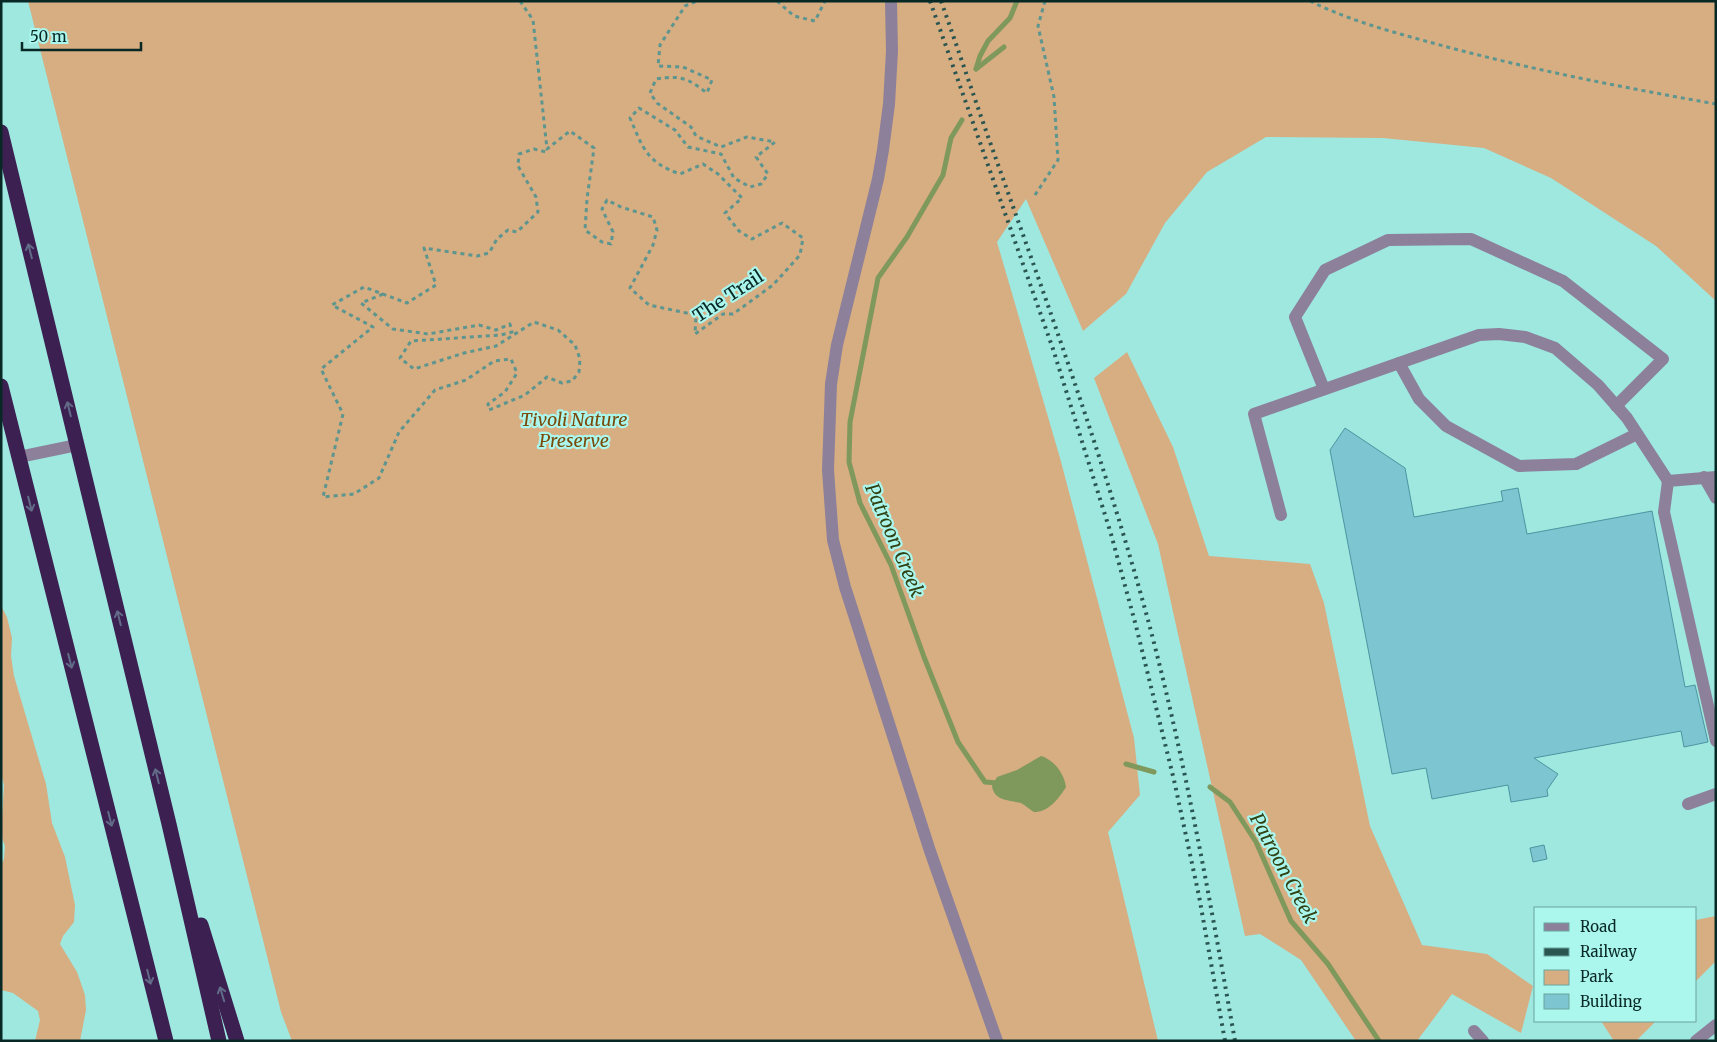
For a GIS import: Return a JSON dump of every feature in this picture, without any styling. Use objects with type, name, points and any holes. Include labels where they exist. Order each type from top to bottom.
[{"type":"highway","points":[[1,132],[219,1041]]},
{"type":"highway","points":[[1,386],[166,1041]]},
{"type":"highway","points":[[168,824],[237,1041]]},
{"type":"lane","points":[[891,1],[892,51],[882,157],[838,345],[831,384],[828,470],[832,531],[845,587],[859,633],[930,851],[997,1041]]},
{"type":"lane","points":[[1324,389],[1295,317],[1325,270],[1388,240],[1471,239],[1563,281],[1663,359],[1616,406]]},
{"type":"lane","points":[[1280,515],[1254,414],[1479,335],[1499,334],[1525,338],[1554,348],[1598,385],[1627,418],[1668,481],[1664,512],[1716,741]]},
{"type":"lane","points":[[1400,363],[1419,399],[1446,426],[1519,466],[1576,464],[1638,434]]},
{"type":"lane","points":[[18,457],[77,445]]},
{"type":"lane","points":[[1668,481],[1710,477],[1716,498]]},
{"type":"lane","points":[[1688,804],[1716,794]]},
{"type":"lane","points":[[1696,1041],[1716,1025]]},
{"type":"path","points":[[383,294],[361,303],[393,329],[428,334],[478,325],[496,330],[510,324],[512,332],[501,335],[411,341],[400,358],[414,369],[464,353],[496,346],[534,322],[558,330],[575,345],[580,359],[579,372],[572,381],[562,383],[547,377],[525,395],[489,410],[488,404],[505,392],[517,373],[511,360],[494,361],[466,380],[435,390],[399,432],[379,478],[354,494],[323,497],[343,414],[321,369],[373,327],[332,305],[364,287],[383,294],[407,303],[436,284],[424,248],[477,256],[489,253],[497,239],[508,230],[517,232],[538,212],[536,197],[518,166],[519,154],[534,149],[546,152],[547,149],[533,20],[520,1]]},
{"type":"path","name":"The Trail","points":[[547,149],[570,131],[594,148],[585,230],[602,242],[611,244],[613,232],[602,208],[607,200],[620,207],[653,217],[657,230],[653,245],[630,288],[649,305],[696,314],[695,334],[723,314],[733,314],[773,285],[800,255],[802,238],[782,223],[752,239],[739,231],[725,213],[742,198],[718,174],[703,164],[680,174],[662,167],[644,149],[630,118],[639,108],[675,130],[688,147],[721,154],[734,178],[750,187],[761,184],[768,174],[756,157],[775,142],[748,137],[721,147],[696,136],[691,127],[657,103],[650,93],[656,79],[673,76],[691,81],[707,93],[712,80],[683,67],[658,66],[660,45],[685,6],[697,1]]},
{"type":"path","points":[[777,1],[794,16],[815,21],[826,1]]},
{"type":"path","points":[[1035,195],[1058,160],[1054,97],[1038,26],[1045,1]]},
{"type":"path","points":[[1310,1],[1334,12],[1382,29],[1462,51],[1621,87],[1716,104]]},
{"type":"green space","name":"Tivoli Nature Preserve","points":[[28,1],[1716,1],[1716,301],[1656,246],[1551,178],[1484,148],[1383,138],[1266,137],[1207,172],[1165,223],[1126,294],[1083,331],[1026,199],[997,242],[1060,458],[1134,738],[1140,795],[1108,832],[1158,1041],[292,1041],[281,1012]]},
{"type":"green space","points":[[1127,352],[1173,447],[1209,556],[1310,564],[1324,603],[1370,826],[1422,945],[1487,954],[1533,986],[1521,1033],[1452,994],[1417,1041],[1356,1041],[1301,960],[1260,934],[1245,936],[1158,544],[1094,378]]},
{"type":"green space","points":[[1,606],[7,617],[12,638],[11,656],[14,676],[46,784],[52,823],[65,857],[75,905],[74,922],[63,936],[60,944],[77,972],[85,995],[86,1010],[80,1041],[35,1041],[40,1020],[38,1011],[13,993],[1,990],[1,865],[4,859],[5,846],[1,835],[4,785],[1,773]]},
{"type":"green space","points":[[1716,916],[1716,961],[1697,980],[1697,920]]},
{"type":"green space","points":[[1602,1022],[1655,1022],[1636,1041],[1614,1041]]},
{"type":"shaded area","points":[[1041,756],[1054,764],[1061,772],[1065,782],[1066,787],[1053,804],[1044,810],[1034,812],[1021,803],[1003,799],[996,795],[992,786],[997,777],[1017,770]]},
{"type":"building","points":[[1345,428],[1405,468],[1414,517],[1503,501],[1501,491],[1518,488],[1527,534],[1652,511],[1685,687],[1695,685],[1708,742],[1684,747],[1681,731],[1534,758],[1558,774],[1547,790],[1548,796],[1511,802],[1508,785],[1432,799],[1426,768],[1392,774],[1330,450]]},
{"type":"building","points":[[1544,845],[1547,859],[1533,862],[1530,848]]},
{"type":"waterway","points":[[976,69],[988,41],[1010,18],[1017,1]]},
{"type":"waterway","name":"Patroon Creek","points":[[976,69],[1004,47]]},
{"type":"waterway","name":"Patroon Creek","points":[[962,120],[951,138],[943,175],[907,237],[878,278],[850,422],[849,462],[860,503],[891,565],[924,657],[958,742],[985,782],[998,783]]},
{"type":"waterway","name":"Patroon Creek","points":[[1126,764],[1154,772]]},
{"type":"waterway","name":"Patroon Creek","points":[[1210,787],[1230,802],[1256,842],[1291,921],[1328,964],[1379,1041]]},
{"type":"railway","points":[[930,1],[1053,349],[1111,534],[1174,780],[1199,896],[1225,1041]]},
{"type":"railway","points":[[941,1],[1094,440],[1148,620],[1185,777],[1235,1041]]}]
